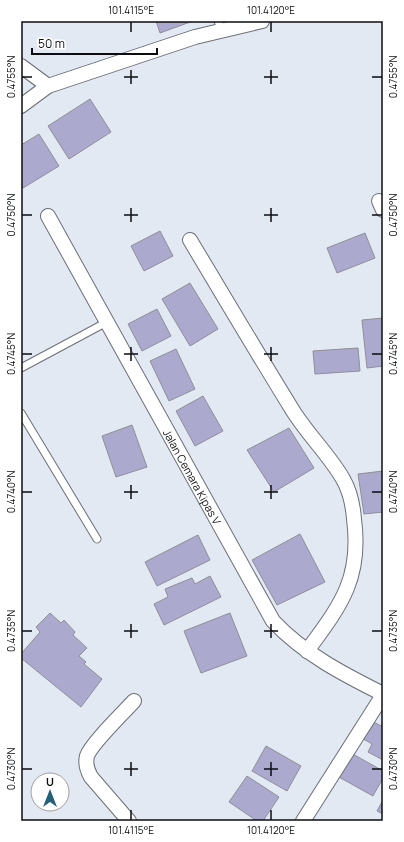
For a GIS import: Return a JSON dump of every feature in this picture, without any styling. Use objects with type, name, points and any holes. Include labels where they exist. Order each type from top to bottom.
[{"type":"street","points":[[21,106],[48,86],[219,25],[262,21]]},
{"type":"street","points":[[21,66],[48,86]]},
{"type":"street","name":"Jalan Cemara Kipas V","points":[[48,216],[262,605],[273,621],[287,636],[328,666],[383,695]]},
{"type":"street","points":[[190,240],[291,408],[344,480],[352,502],[355,526],[355,556],[353,574],[336,611],[307,651]]},
{"type":"street","points":[[303,821],[383,695]]},
{"type":"street","points":[[129,821],[91,777],[87,769],[86,761],[91,750],[134,701]]},
{"type":"lane","points":[[21,368],[107,322]]},
{"type":"lane","points":[[21,413],[97,539]]},
{"type":"building","points":[[156,21],[193,21],[160,33]]},
{"type":"building","points":[[90,99],[111,132],[69,159],[48,126]]},
{"type":"building","points":[[39,134],[59,166],[23,188],[21,185],[21,145]]},
{"type":"building","points":[[160,231],[173,256],[144,271],[131,246]]},
{"type":"building","points":[[365,233],[375,258],[337,273],[327,248]]},
{"type":"building","points":[[190,283],[218,329],[190,346],[162,299]]},
{"type":"building","points":[[157,309],[171,336],[142,351],[128,324]]},
{"type":"building","points":[[383,318],[383,366],[367,368],[362,320]]},
{"type":"building","points":[[358,348],[360,371],[315,374],[313,351]]},
{"type":"building","points":[[176,349],[195,389],[169,401],[150,361]]},
{"type":"building","points":[[203,396],[223,431],[195,446],[176,411]]},
{"type":"building","points":[[132,425],[147,467],[116,477],[102,436]]},
{"type":"building","points":[[289,428],[314,468],[274,492],[247,450]]},
{"type":"building","points":[[383,471],[383,512],[364,514],[358,474]]},
{"type":"building","points":[[300,534],[325,582],[277,605],[252,560]]},
{"type":"building","points":[[198,535],[210,560],[157,586],[145,562]]},
{"type":"building","points":[[210,576],[221,597],[164,625],[154,604],[168,597],[165,589],[192,578],[195,584]]},
{"type":"building","points":[[50,613],[61,623],[64,620],[75,632],[73,635],[87,648],[79,656],[86,662],[84,664],[102,679],[81,707],[21,658],[21,654],[40,632],[36,627]]},
{"type":"building","points":[[230,613],[247,656],[201,673],[184,631]]},
{"type":"building","points":[[370,720],[381,726],[383,721],[383,760],[368,752],[372,744],[360,737]]},
{"type":"building","points":[[266,746],[301,766],[287,791],[252,771]]},
{"type":"building","points":[[351,753],[383,771],[383,778],[373,796],[337,776]]},
{"type":"building","points":[[247,776],[279,797],[263,821],[257,821],[229,802]]},
{"type":"building","points":[[383,800],[383,814],[377,811]]}]
